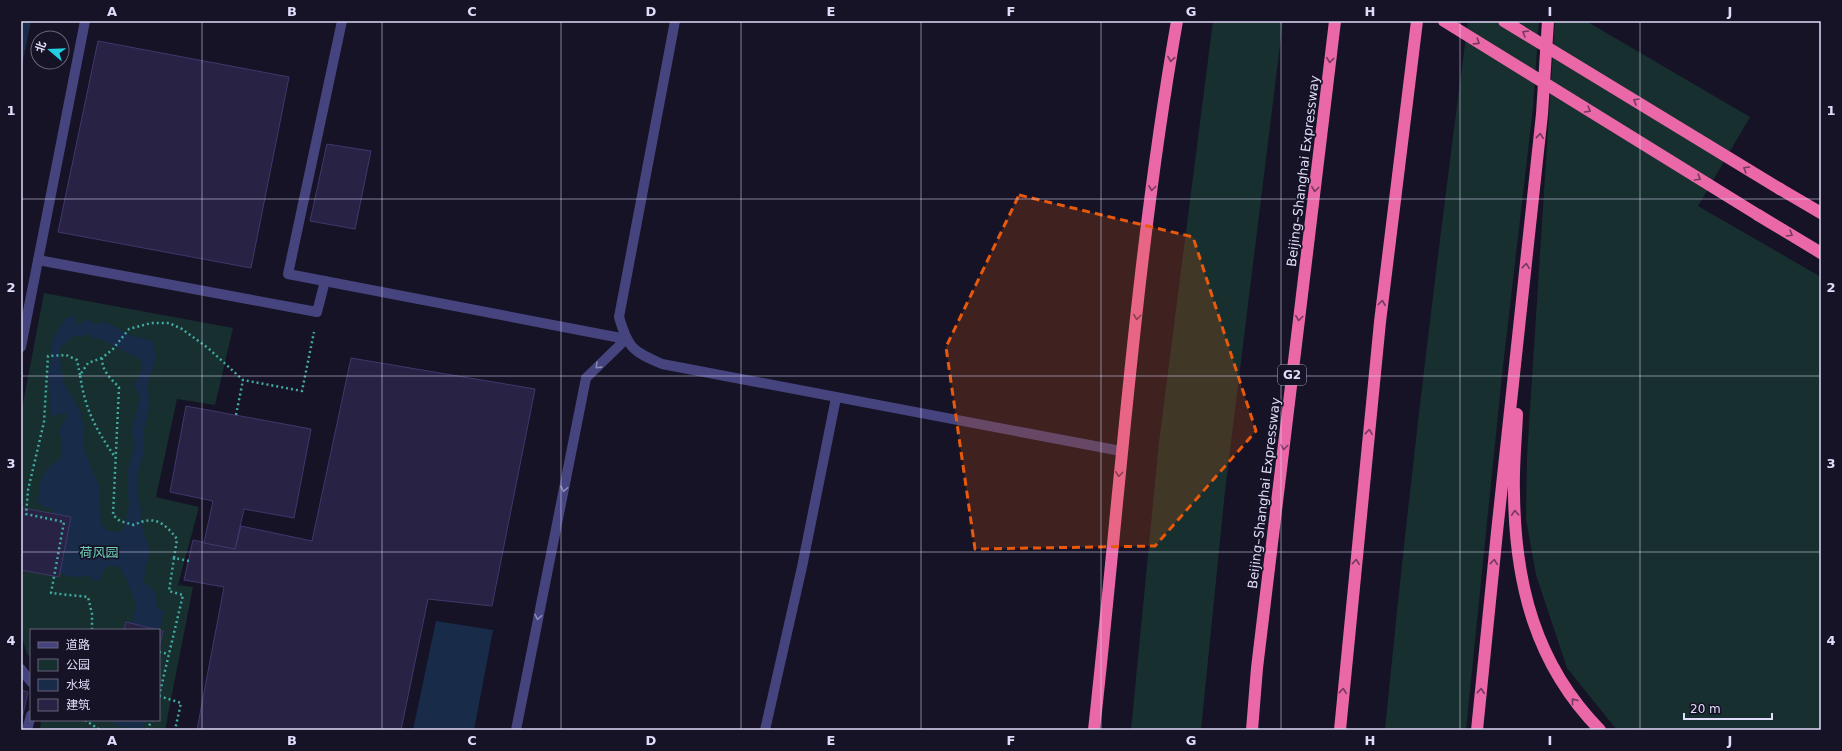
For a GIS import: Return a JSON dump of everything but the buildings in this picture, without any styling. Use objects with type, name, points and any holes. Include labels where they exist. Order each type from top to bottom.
[{"type":"highway","points":[[1094,730],[1121,451],[1163,102],[1178,21]]},
{"type":"highway","name":"Beijing–Shanghai Expressway","points":[[1252,730],[1258,660],[1335,21]]},
{"type":"highway","points":[[1340,730],[1380,322],[1418,21]]},
{"type":"highway","points":[[1444,21],[1821,253]]},
{"type":"highway","points":[[1504,21],[1780,190],[1821,213]]},
{"type":"highway","points":[[1477,730],[1542,114],[1548,21]]},
{"type":"highway","points":[[1523,291],[1514,492],[1520,574],[1532,619],[1546,654],[1566,690],[1586,716],[1600,730]]},
{"type":"street","points":[[21,347],[85,21]]},
{"type":"street","points":[[342,21],[288,274],[626,339]]},
{"type":"street","points":[[675,21],[619,317],[626,339],[640,354],[662,364],[1121,451]]},
{"type":"street","points":[[38,260],[317,312],[325,281]]},
{"type":"street","points":[[516,730],[586,378],[626,339]]},
{"type":"street","points":[[765,730],[802,567],[836,398]]},
{"type":"street","points":[[21,669],[30,681]]},
{"type":"street","points":[[27,730],[30,719]]},
{"type":"path","points":[[80,374],[88,363],[102,358],[113,350],[129,329],[151,323],[169,323],[182,329],[208,348],[243,380],[302,391],[317,312]]},
{"type":"path","points":[[92,629],[92,614],[88,598],[51,593],[64,522],[26,514],[28,490],[44,422],[48,356],[66,355],[77,360],[83,398],[97,431],[115,457]]},
{"type":"path","points":[[102,358],[102,367],[119,387],[113,515],[120,521],[134,525],[144,519],[163,523],[177,539],[169,591],[183,595],[160,692]]},
{"type":"path","points":[[236,415],[243,380]]},
{"type":"path","points":[[174,558],[189,561]]},
{"type":"path","points":[[160,652],[169,654]]},
{"type":"path","points":[[160,696],[180,702],[175,730]]},
{"type":"path","points":[[86,721],[100,730]]},
{"type":"path","points":[[147,730],[152,721]]},
{"type":"highlighted area","points":[[1019,195],[1193,237],[1256,431],[1155,546],[975,549],[946,347]]},
{"type":"green space","points":[[1213,21],[1283,21],[1225,491],[1201,730],[1131,730],[1159,442]]},
{"type":"green space","points":[[1468,21],[1539,21],[1533,108],[1502,375],[1466,730],[1385,730],[1403,552],[1445,198]]},
{"type":"green space","points":[[1555,21],[1586,21],[1750,117],[1698,206],[1821,277],[1821,730],[1617,730],[1567,668],[1536,575],[1526,519],[1527,456]]},
{"type":"green space","name":"荷风园","points":[[44,293],[233,328],[215,405],[177,399],[156,497],[199,507],[178,585],[193,587],[165,730],[51,730],[40,728],[41,721],[160,721],[160,629],[30,629],[30,657],[27,654],[21,634],[21,414]]},
{"type":"water","points":[[21,21],[31,21],[21,70]]},
{"type":"water","points":[[76,315],[75,324],[81,325],[83,320],[91,321],[96,325],[104,321],[130,335],[153,341],[156,360],[147,385],[150,404],[144,429],[144,451],[138,473],[137,491],[141,510],[141,525],[150,550],[143,581],[155,592],[157,608],[163,611],[159,629],[130,629],[136,606],[126,578],[120,568],[112,565],[104,569],[100,580],[93,581],[89,576],[71,577],[42,567],[53,510],[42,506],[38,502],[40,487],[46,471],[62,458],[62,439],[59,432],[67,416],[64,413],[51,417],[48,374],[52,362],[52,341],[64,319]],"holes":[[[90,334],[94,339],[100,339],[141,360],[142,370],[134,384],[140,398],[131,432],[135,444],[127,474],[129,503],[125,527],[120,532],[106,530],[101,523],[99,486],[83,446],[83,423],[80,410],[64,384],[60,359],[60,348],[75,335],[81,337]]]},
{"type":"water","points":[[436,621],[493,630],[474,730],[413,730]]},
{"type":"water","points":[[113,721],[146,721],[141,729],[115,726]]}]
